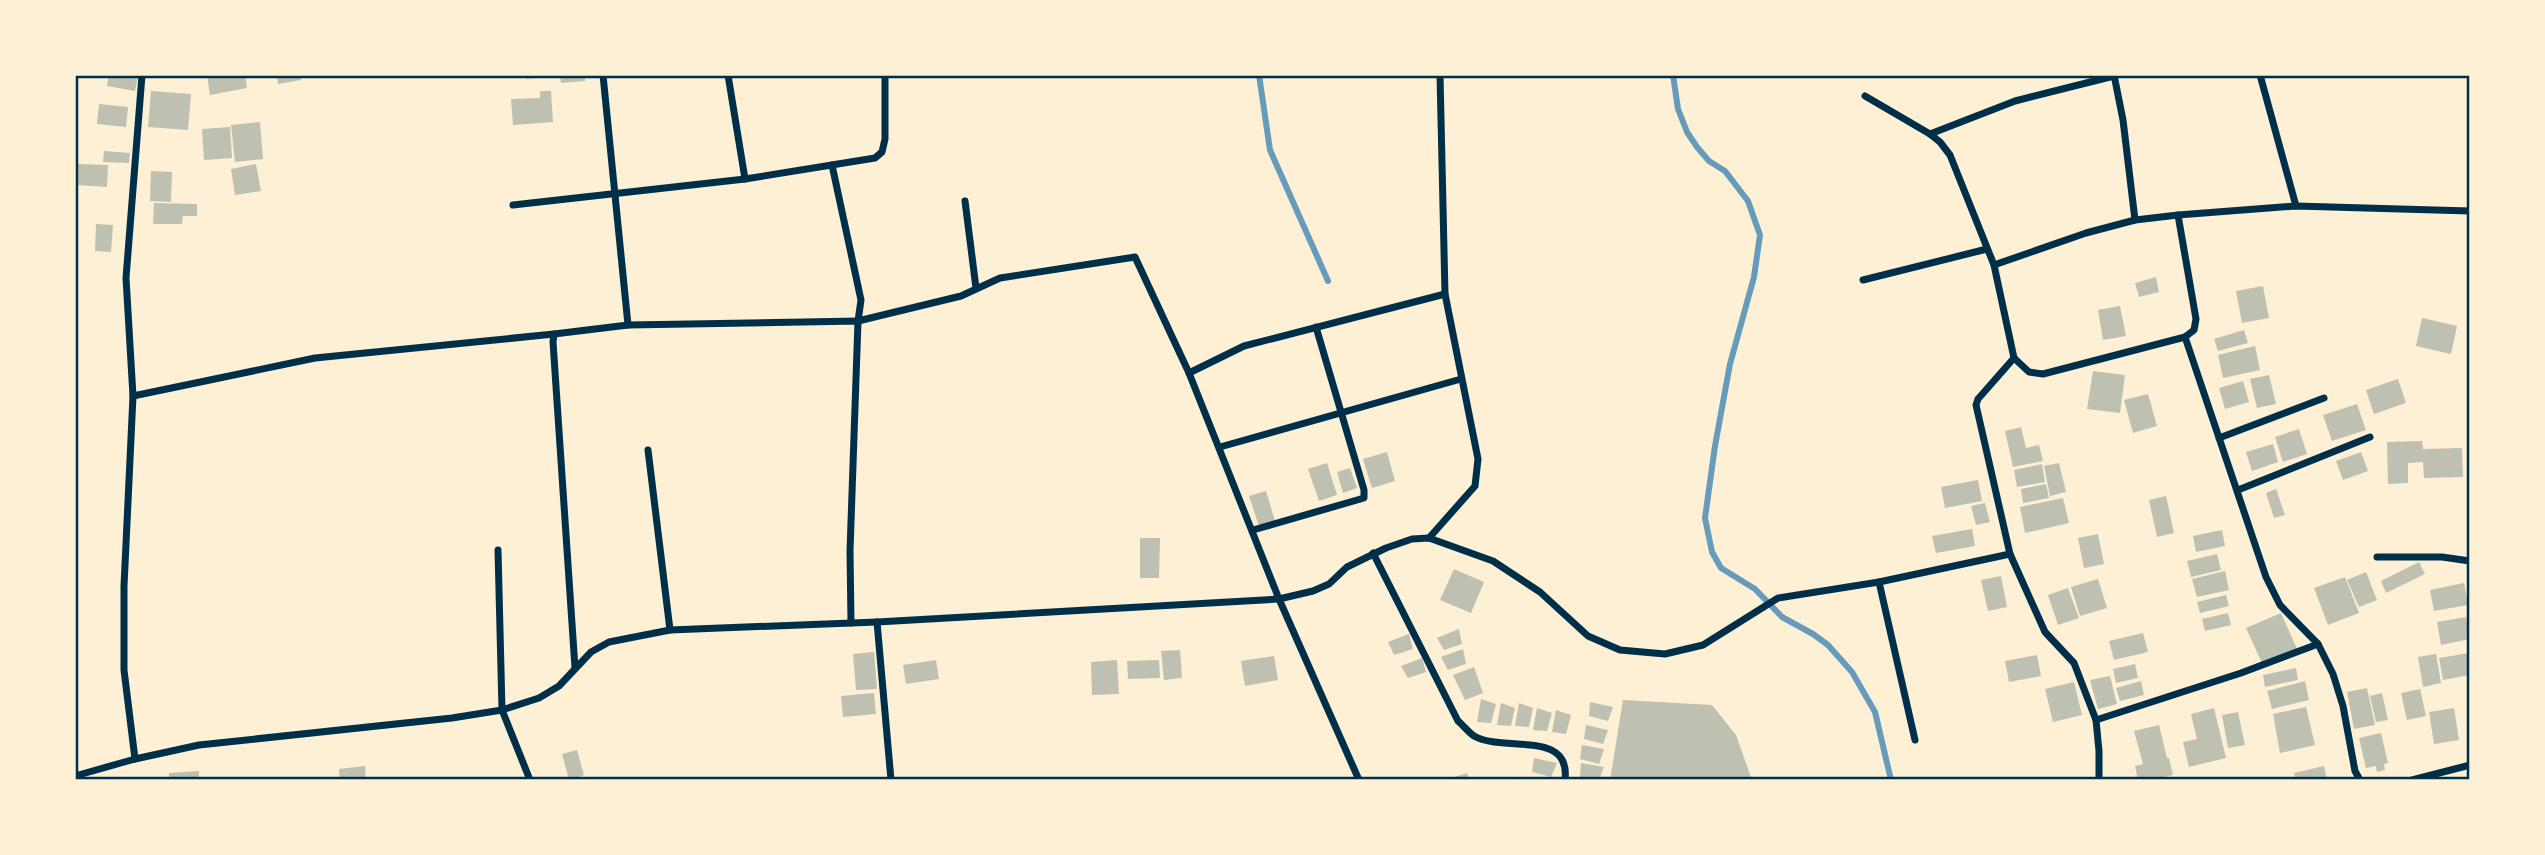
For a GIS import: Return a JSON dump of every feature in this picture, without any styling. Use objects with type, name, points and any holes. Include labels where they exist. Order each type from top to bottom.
[{"type":"street","points":[[135,759],[124,670],[124,600],[133,396],[126,278],[142,75]]},
{"type":"street","points":[[603,75],[628,325]]},
{"type":"street","points":[[728,75],[745,179]]},
{"type":"street","points":[[513,205],[745,179],[875,158],[882,152],[885,139],[885,75]]},
{"type":"street","points":[[1429,538],[1475,486],[1478,459],[1445,294],[1440,75]]},
{"type":"street","points":[[2260,75],[2296,206]]},
{"type":"street","points":[[1930,134],[2015,101],[2114,76],[2123,120],[2135,220]]},
{"type":"street","points":[[1865,96],[1930,134],[1950,155],[1994,265],[2014,358],[2029,372],[2043,374],[2185,337],[2194,330],[2196,319],[2178,215]]},
{"type":"street","points":[[832,165],[861,300],[850,551],[851,623]]},
{"type":"street","points":[[965,201],[976,288]]},
{"type":"street","points":[[1994,265],[2085,233],[2135,220],[2178,215],[2296,206],[2470,211]]},
{"type":"street","points":[[1863,280],[1987,249]]},
{"type":"street","points":[[133,396],[315,358],[628,325],[858,321],[961,296],[1000,278],[1136,258],[1189,373],[1279,599],[1359,780]]},
{"type":"street","points":[[1189,373],[1244,346],[1445,294]]},
{"type":"street","points":[[1253,530],[1364,498],[1364,490],[1316,327]]},
{"type":"street","points":[[554,334],[575,668]]},
{"type":"street","points":[[2185,337],[2266,577],[2280,605],[2318,644],[2333,674],[2343,706],[2355,771],[2360,780]]},
{"type":"street","points":[[2014,358],[1978,399],[1976,405],[2010,554],[2045,632],[2074,663],[2096,720],[2099,780]]},
{"type":"street","points":[[1220,447],[1461,379]]},
{"type":"street","points":[[2219,438],[2324,398]]},
{"type":"street","points":[[2238,490],[2370,437]]},
{"type":"street","points":[[648,450],[670,630]]},
{"type":"street","points":[[75,776],[135,759],[199,746],[502,710],[559,686],[591,652],[609,642],[670,630],[877,622],[1279,599],[1313,591],[1329,584],[1347,567],[1373,553],[1412,539],[1429,538],[1493,561],[1540,592],[1588,636],[1620,650],[1665,654],[1703,645],[1777,598],[1879,582],[2010,554]]},
{"type":"street","points":[[498,550],[502,710],[530,780]]},
{"type":"street","points":[[1373,553],[1458,721],[1474,736],[1498,743],[1549,747],[1562,755],[1566,767],[1565,780]]},
{"type":"street","points":[[2377,557],[2442,556],[2470,561]]},
{"type":"street","points":[[1879,582],[1916,740]]},
{"type":"street","points":[[877,622],[891,780]]},
{"type":"street","points":[[2096,720],[2241,673],[2318,644]]},
{"type":"street","points":[[2412,780],[2470,765]]},
{"type":"building","points":[[109,75],[138,75],[135,91],[107,86]]},
{"type":"building","points":[[207,75],[245,75],[247,88],[210,95]]},
{"type":"building","points":[[277,75],[300,75],[301,80],[278,84]]},
{"type":"building","points":[[526,75],[549,75],[549,77],[526,79]]},
{"type":"building","points":[[560,75],[585,75],[585,81],[561,83]]},
{"type":"building","points":[[151,91],[191,94],[188,130],[148,127]]},
{"type":"building","points":[[540,91],[551,91],[553,122],[513,125],[511,99],[540,98]]},
{"type":"building","points":[[99,104],[128,107],[126,127],[97,124]]},
{"type":"building","points":[[260,122],[263,159],[235,162],[231,125]]},
{"type":"building","points":[[230,127],[232,158],[204,160],[202,129]]},
{"type":"building","points":[[104,151],[130,153],[129,163],[103,162]]},
{"type":"building","points":[[78,164],[108,165],[107,187],[77,185]]},
{"type":"building","points":[[256,164],[261,191],[235,195],[231,169]]},
{"type":"building","points":[[151,171],[172,172],[171,202],[150,201]]},
{"type":"building","points":[[154,203],[197,204],[197,216],[183,216],[182,224],[153,224]]},
{"type":"building","points":[[96,224],[113,225],[111,252],[95,251]]},
{"type":"building","points":[[2156,277],[2159,292],[2139,297],[2135,283]]},
{"type":"building","points":[[2263,286],[2269,318],[2242,323],[2236,291]]},
{"type":"building","points":[[2120,306],[2126,336],[2103,340],[2098,310]]},
{"type":"building","points":[[2422,318],[2457,326],[2451,354],[2416,346]]},
{"type":"building","points":[[2244,330],[2248,343],[2218,351],[2214,339]]},
{"type":"building","points":[[2255,346],[2260,370],[2223,378],[2218,355]]},
{"type":"building","points":[[2093,371],[2125,375],[2120,413],[2087,409]]},
{"type":"building","points":[[2269,375],[2276,404],[2257,408],[2250,379]]},
{"type":"building","points":[[2398,379],[2406,403],[2374,414],[2366,390]]},
{"type":"building","points":[[2243,381],[2249,402],[2225,409],[2219,388]]},
{"type":"building","points":[[2148,394],[2157,426],[2133,433],[2124,400]]},
{"type":"building","points":[[2357,404],[2366,430],[2332,441],[2323,415]]},
{"type":"building","points":[[2021,427],[2026,448],[2039,445],[2043,461],[2013,467],[2005,431]]},
{"type":"building","points":[[2299,429],[2307,454],[2283,462],[2275,437]]},
{"type":"building","points":[[2422,441],[2423,449],[2462,448],[2463,477],[2424,478],[2423,462],[2408,463],[2408,483],[2388,484],[2387,442]]},
{"type":"building","points":[[2273,444],[2278,462],[2252,471],[2246,452]]},
{"type":"building","points":[[1387,452],[1395,481],[1372,488],[1363,459]]},
{"type":"building","points":[[2361,452],[2368,471],[2343,480],[2336,461]]},
{"type":"building","points":[[1327,463],[1337,495],[1319,501],[1308,469]]},
{"type":"building","points":[[2059,463],[2066,492],[2050,496],[2044,466]]},
{"type":"building","points":[[2042,464],[2045,482],[2017,487],[2014,470]]},
{"type":"building","points":[[1350,468],[1357,488],[1343,493],[1337,472]]},
{"type":"building","points":[[1978,480],[1982,501],[1945,508],[1941,487]]},
{"type":"building","points":[[2046,484],[2049,498],[2023,503],[2021,489]]},
{"type":"building","points":[[2276,489],[2285,515],[2274,518],[2266,493]]},
{"type":"building","points":[[1266,491],[1275,521],[1259,526],[1249,496]]},
{"type":"building","points":[[2166,496],[2174,533],[2157,537],[2149,500]]},
{"type":"building","points":[[2063,498],[2069,523],[2025,533],[2020,507]]},
{"type":"building","points":[[1985,503],[1990,522],[1976,525],[1971,506]]},
{"type":"building","points":[[1972,529],[1975,546],[1936,553],[1932,536]]},
{"type":"building","points":[[2222,530],[2225,546],[2196,552],[2193,536]]},
{"type":"building","points":[[2098,534],[2104,564],[2084,568],[2078,538]]},
{"type":"building","points":[[1140,538],[1160,538],[1159,578],[1140,578]]},
{"type":"building","points":[[2217,554],[2221,570],[2191,577],[2187,561]]},
{"type":"building","points":[[2419,562],[2425,574],[2386,593],[2381,581]]},
{"type":"building","points":[[1454,569],[1484,582],[1471,613],[1440,600]]},
{"type":"building","points":[[2225,571],[2229,590],[2197,597],[2192,579]]},
{"type":"building","points":[[2366,572],[2377,600],[2359,607],[2347,580]]},
{"type":"building","points":[[2001,576],[2007,607],[1988,611],[1981,580]]},
{"type":"building","points":[[2345,577],[2359,613],[2328,625],[2314,588]]},
{"type":"building","points":[[2098,579],[2107,608],[2080,616],[2071,587]]},
{"type":"building","points":[[2464,583],[2468,605],[2434,611],[2430,590]]},
{"type":"building","points":[[2068,588],[2079,618],[2058,625],[2048,595]]},
{"type":"building","points":[[2226,595],[2229,606],[2200,613],[2197,602]]},
{"type":"building","points":[[2228,613],[2231,625],[2205,631],[2202,619]]},
{"type":"building","points":[[2281,613],[2297,649],[2262,663],[2246,628]]},
{"type":"building","points":[[2466,617],[2470,639],[2441,645],[2437,622]]},
{"type":"building","points":[[1459,629],[1462,644],[1444,650],[1437,638]]},
{"type":"building","points":[[2143,633],[2148,652],[2114,660],[2109,641]]},
{"type":"building","points":[[1409,634],[1413,649],[1394,655],[1388,642]]},
{"type":"building","points":[[1463,649],[1466,664],[1448,670],[1441,657]]},
{"type":"building","points":[[1180,650],[1182,678],[1164,680],[1161,651]]},
{"type":"building","points":[[874,652],[877,689],[856,690],[853,654]]},
{"type":"building","points":[[2469,653],[2470,675],[2443,680],[2439,658]]},
{"type":"building","points":[[2436,654],[2441,683],[2423,687],[2418,657]]},
{"type":"building","points":[[2037,655],[2041,676],[2009,682],[2005,661]]},
{"type":"building","points":[[1274,656],[1278,680],[1245,686],[1241,661]]},
{"type":"building","points":[[1422,658],[1426,672],[1408,678],[1401,666]]},
{"type":"building","points":[[936,660],[939,679],[906,684],[903,665]]},
{"type":"building","points":[[1117,660],[1119,694],[1092,695],[1091,662]]},
{"type":"building","points":[[1159,660],[1160,678],[1128,679],[1127,661]]},
{"type":"building","points":[[2135,664],[2138,678],[2116,683],[2113,669]]},
{"type":"building","points":[[1474,667],[1483,693],[1465,700],[1453,675]]},
{"type":"building","points":[[2296,668],[2298,680],[2265,687],[2263,675]]},
{"type":"building","points":[[2110,676],[2117,704],[2098,709],[2090,680]]},
{"type":"building","points":[[2141,681],[2144,695],[2120,701],[2116,688]]},
{"type":"building","points":[[2305,681],[2309,700],[2272,709],[2267,691]]},
{"type":"building","points":[[2074,682],[2082,715],[2053,722],[2045,689]]},
{"type":"building","points":[[2367,688],[2375,725],[2354,729],[2347,692]]},
{"type":"building","points":[[2420,689],[2426,716],[2407,720],[2401,693]]},
{"type":"building","points":[[874,693],[876,714],[843,717],[841,696]]},
{"type":"building","points":[[2382,693],[2388,720],[2376,722],[2370,696]]},
{"type":"building","points":[[1481,699],[1496,704],[1491,723],[1477,722]]},
{"type":"building","points":[[1623,700],[1712,705],[1736,735],[1752,780],[1610,780]]},
{"type":"building","points":[[1590,702],[1613,707],[1608,721],[1589,716]]},
{"type":"building","points":[[1501,703],[1515,708],[1511,726],[1497,725]]},
{"type":"building","points":[[1519,703],[1533,708],[1529,727],[1515,726]]},
{"type":"building","points":[[2306,707],[2315,745],[2280,753],[2273,714]]},
{"type":"building","points":[[1537,708],[1552,713],[1547,731],[1533,730]]},
{"type":"building","points":[[2214,708],[2226,758],[2189,767],[2183,742],[2197,739],[2191,714]]},
{"type":"building","points":[[2454,708],[2459,740],[2434,744],[2429,712]]},
{"type":"building","points":[[1556,710],[1571,715],[1566,734],[1552,732]]},
{"type":"building","points":[[2238,712],[2245,745],[2228,748],[2222,715]]},
{"type":"building","points":[[1586,725],[1608,730],[1603,744],[1584,739]]},
{"type":"building","points":[[2159,725],[2173,775],[2138,780],[2135,766],[2143,764],[2134,731]]},
{"type":"building","points":[[2381,733],[2388,763],[2384,764],[2385,770],[2377,772],[2376,766],[2366,768],[2359,738]]},
{"type":"building","points":[[1582,745],[1604,749],[1599,764],[1580,759]]},
{"type":"building","points":[[577,750],[584,775],[569,780],[562,754]]},
{"type":"building","points":[[1534,758],[1557,763],[1551,777],[1532,772]]},
{"type":"building","points":[[1581,763],[1604,767],[1599,780],[1580,777]]},
{"type":"building","points":[[365,766],[366,780],[340,780],[339,769]]},
{"type":"building","points":[[2324,766],[2327,780],[2296,780],[2294,773]]},
{"type":"building","points":[[199,771],[199,780],[169,780],[169,773]]},
{"type":"building","points":[[1467,773],[1469,780],[1448,780],[1448,779]]},
{"type":"waterway","points":[[1259,75],[1270,150],[1328,281]]},
{"type":"waterway","points":[[1673,75],[1678,109],[1687,132],[1709,161],[1725,171],[1748,201],[1760,235],[1754,277],[1730,364],[1715,446],[1705,518],[1712,552],[1721,568],[1755,589],[1782,617],[1828,645],[1852,672],[1875,712],[1891,780]]}]
